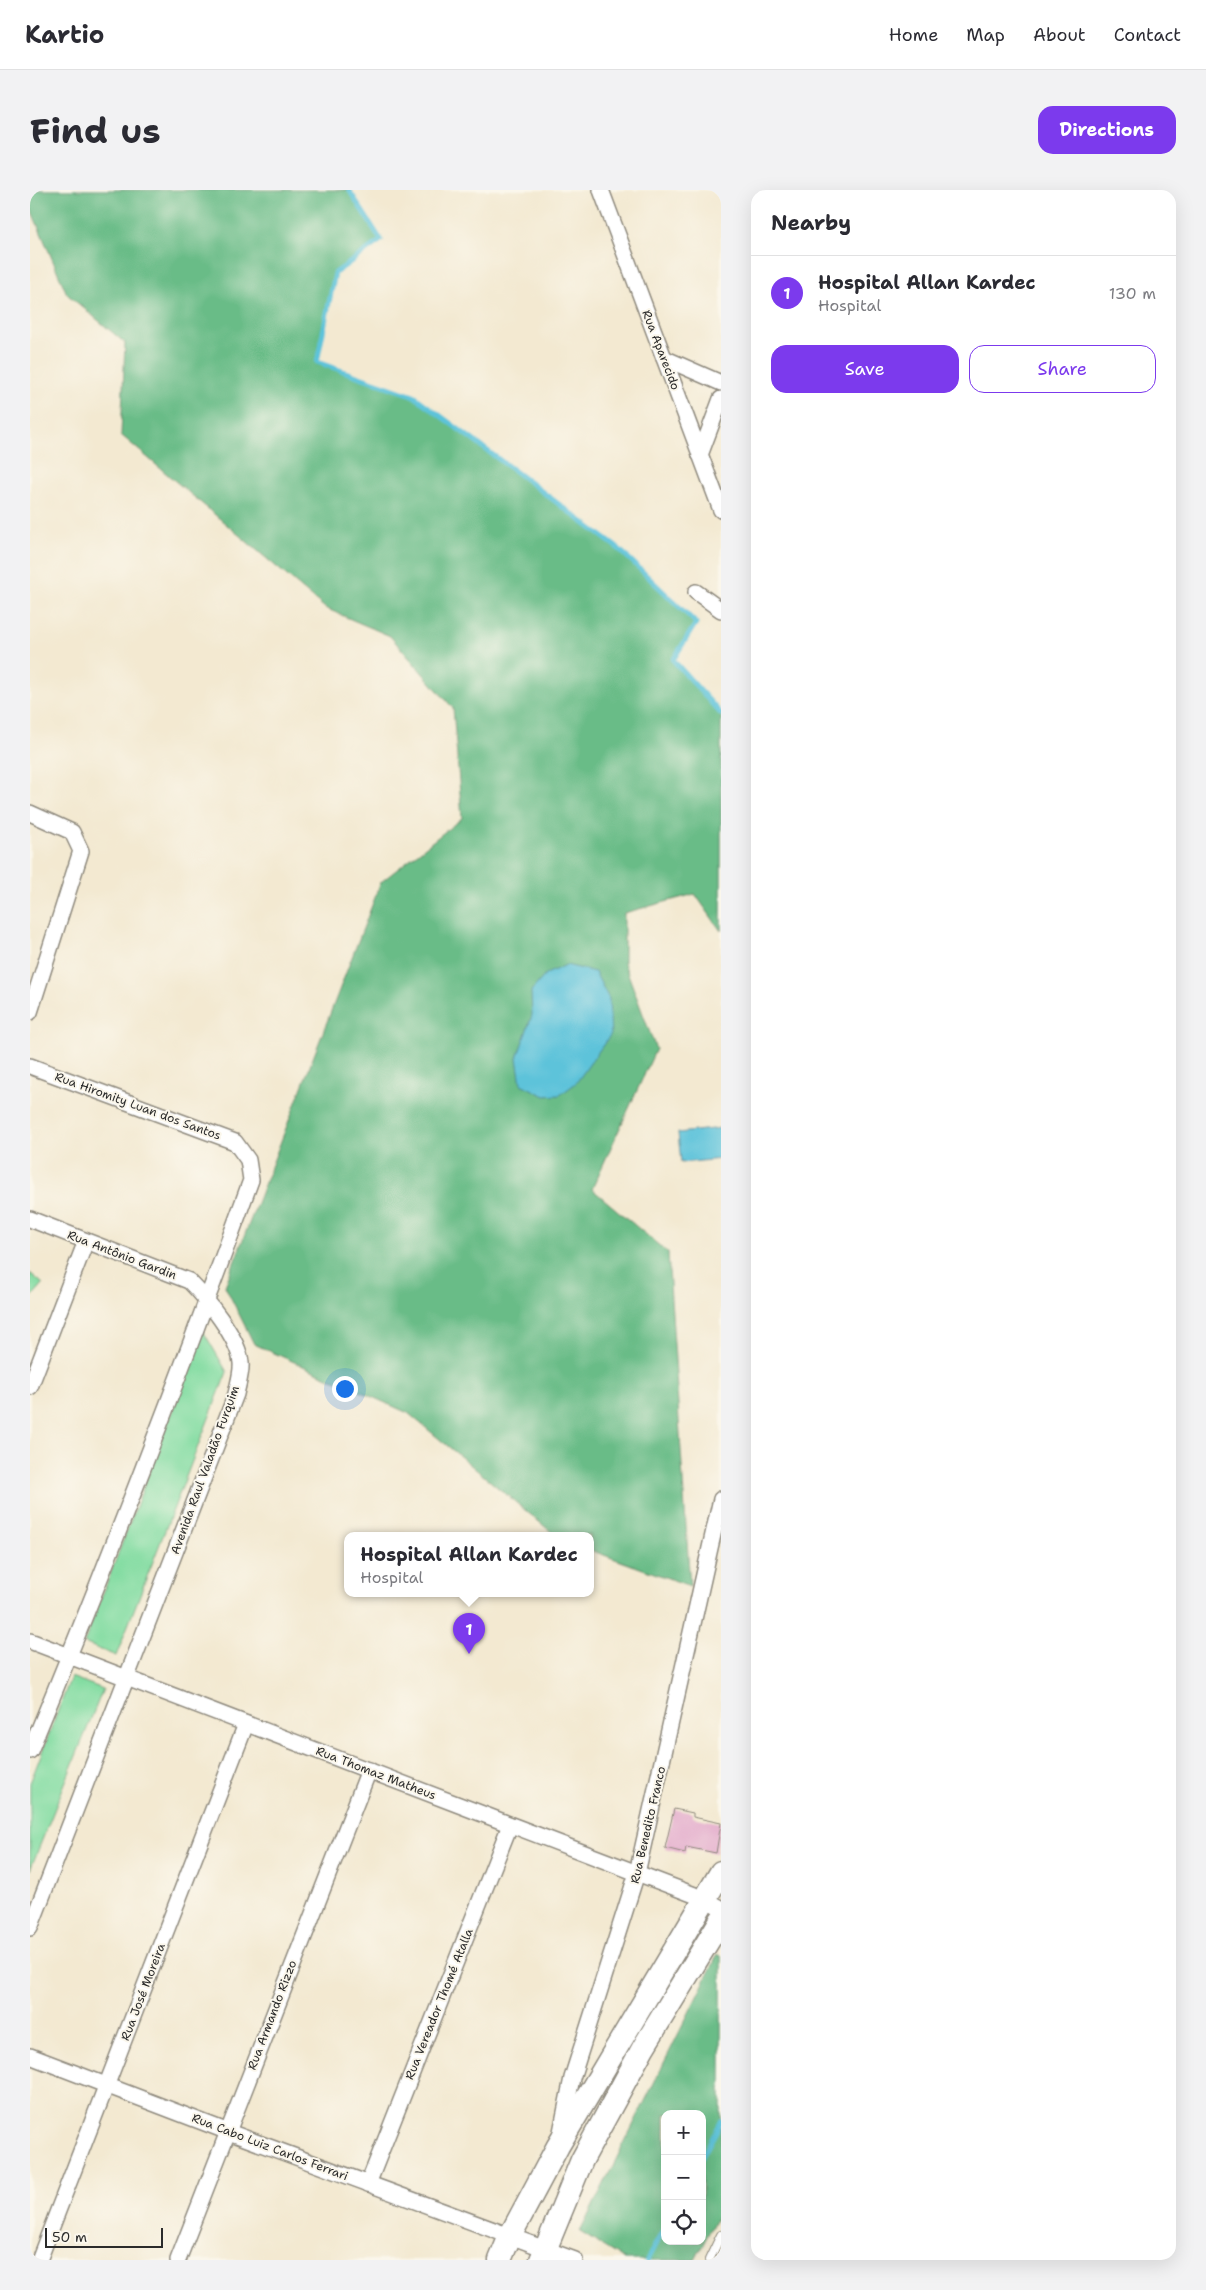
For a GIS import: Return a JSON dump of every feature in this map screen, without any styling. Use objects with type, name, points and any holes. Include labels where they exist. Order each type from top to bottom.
[{"type":"main road","points":[[500,2260],[510,2236],[558,2146],[713,1904],[721,1872]]},
{"type":"main road","points":[[543,2254],[582,2160],[643,2048],[721,1920]]},
{"type":"main road","points":[[558,2146],[582,2160]]},
{"type":"street","name":"Rua Aparecido","points":[[601,190],[721,510]]},
{"type":"street","points":[[664,358],[721,383]]},
{"type":"street","points":[[700,454],[721,399]]},
{"type":"street","points":[[696,592],[721,610]]},
{"type":"street","points":[[30,813],[72,832],[81,851],[30,1012]]},
{"type":"street","name":"Rua Hiromity Luan dos Santos","points":[[30,1066],[235,1142],[248,1160],[251,1180],[207,1300]]},
{"type":"street","name":"Rua Antônio Gardin","points":[[30,1219],[189,1281],[207,1300]]},
{"type":"street","points":[[30,1387],[86,1241]]},
{"type":"street","points":[[30,1751],[70,1656],[207,1300]]},
{"type":"street","name":"Avenida Raul Valadão Furquim","points":[[30,1928],[236,1394],[241,1363],[236,1345],[207,1300]]},
{"type":"street","name":"Rua Benedito Franco","points":[[558,2146],[572,2078],[637,1873],[721,1499]]},
{"type":"street","name":"Rua Thomaz Matheus","points":[[30,1641],[637,1873],[713,1904]]},
{"type":"street","name":"Rua José Moreira","points":[[39,2260],[246,1724]]},
{"type":"street","name":"Rua Armando Rizzo","points":[[178,2260],[226,2131],[368,1770]]},
{"type":"street","name":"Rua Vereador Thomé Atalla","points":[[368,2184],[510,1825]]},
{"type":"street","name":"Rua Cabo Luiz Carlos Ferrari","points":[[30,2056],[510,2236],[543,2254],[574,2260]]},
{"type":"lane","points":[[709,2260],[721,2235]]},
{"type":"green space","points":[[30,190],[349,190],[381,240],[335,273],[317,362],[414,396],[619,549],[696,623],[673,660],[721,714],[721,931],[695,894],[624,913],[624,963],[656,1049],[592,1189],[668,1253],[690,1586],[594,1551],[594,1532],[551,1532],[408,1413],[254,1344],[225,1286],[381,882],[462,818],[453,708],[390,636],[325,608],[121,435],[125,343],[67,294],[30,207]]},
{"type":"green space","points":[[30,1273],[43,1284],[30,1299]]},
{"type":"green space","points":[[203,1331],[227,1372],[116,1656],[84,1643]]},
{"type":"green space","points":[[71,1677],[103,1689],[30,1870],[30,1783]]},
{"type":"green space","points":[[718,1954],[721,1956],[721,2209],[706,2238],[706,2110],[661,2110],[661,2245],[703,2245],[695,2260],[625,2260],[580,2232]]},
{"type":"water","points":[[566,965],[595,972],[609,999],[611,1034],[576,1083],[560,1095],[545,1096],[521,1084],[517,1058],[532,1015],[531,991],[546,974]]},
{"type":"water","points":[[721,1128],[721,1159],[681,1163],[678,1133]]},
{"type":"building","points":[[674,1809],[693,1813],[693,1817],[721,1823],[716,1853],[686,1847],[685,1853],[665,1848]]},
{"type":"waterway","points":[[349,190],[381,240],[335,273],[317,362],[414,396],[619,549],[696,623],[673,660],[721,714]]},
{"type":"waterway","points":[[703,2155],[721,2122]]},
{"type":"waterway","points":[[647,2260],[661,2234]]},
{"type":"place","name":"Hospital Allan Kardec","points":[[469,1654]]}]
